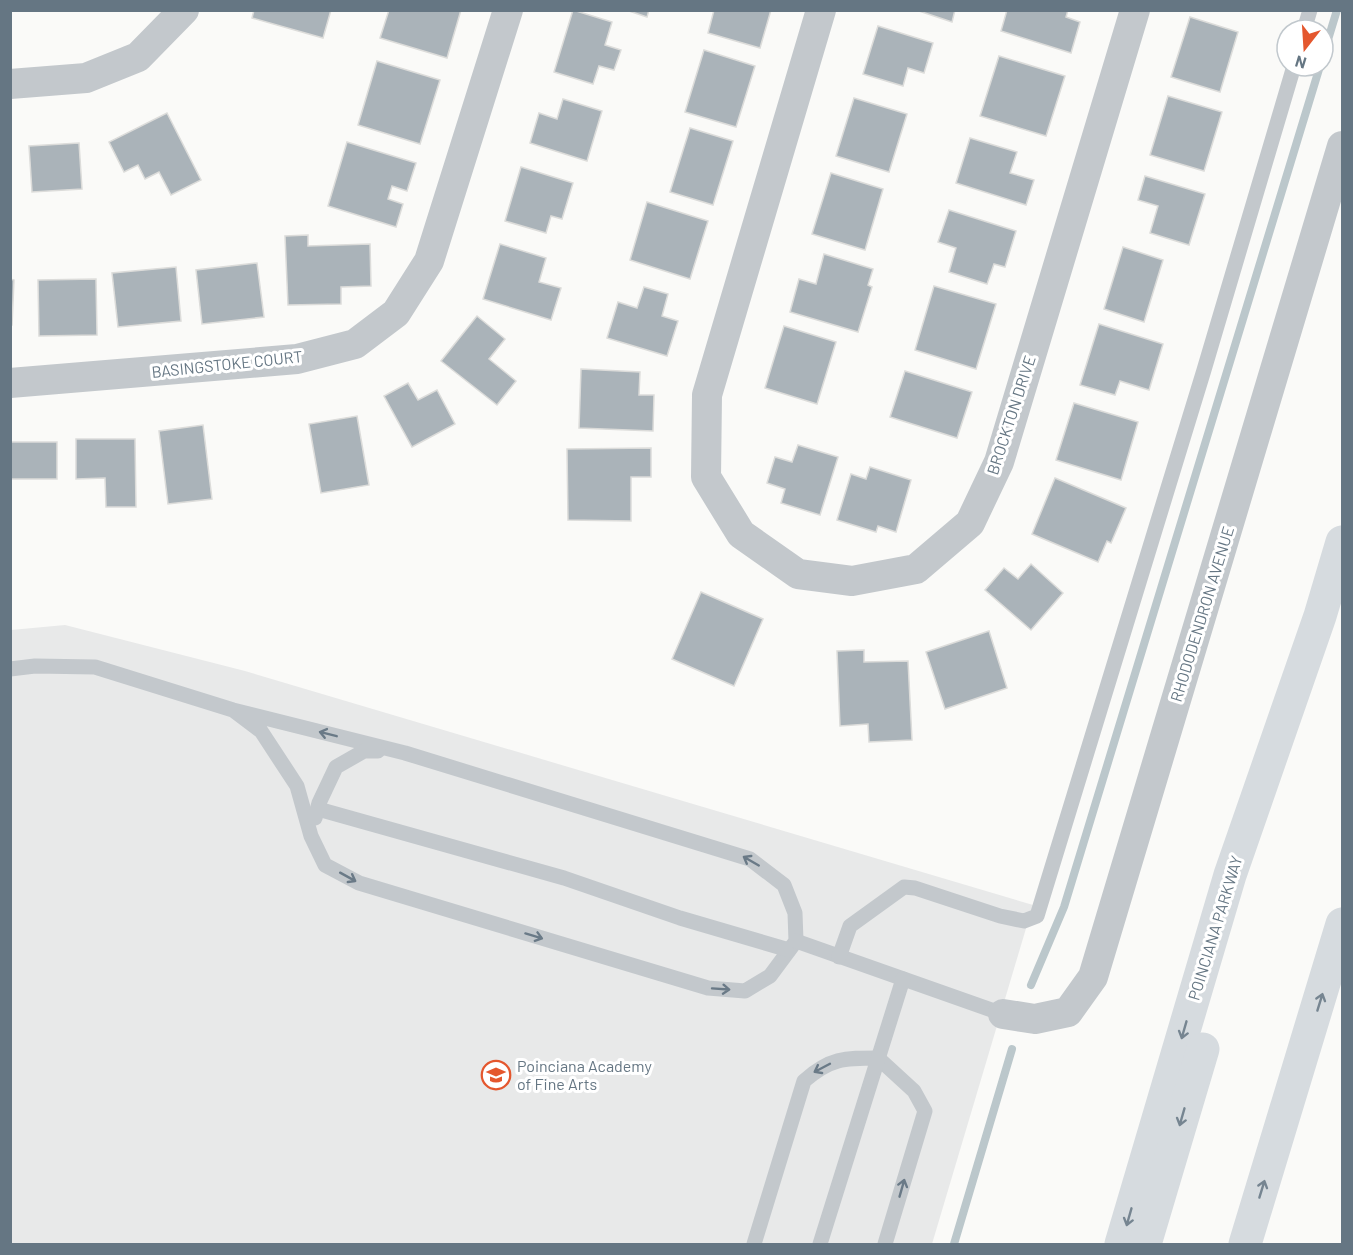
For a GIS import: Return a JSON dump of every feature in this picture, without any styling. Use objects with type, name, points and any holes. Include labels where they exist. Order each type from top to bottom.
[{"type":"highway","name":"POINCIANA PARKWAY","points":[[1121,1245],[1230,875],[1320,616],[1342,542]]},
{"type":"highway","name":"POINCIANA PARKWAY","points":[[1145,1245],[1288,760],[1320,616]]},
{"type":"highway","points":[[1245,1245],[1342,924]]},
{"type":"street","points":[[10,84],[86,78],[138,57],[184,10]]},
{"type":"street","name":"BASINGSTOKE COURT","points":[[10,383],[297,359],[355,344],[396,313],[429,261],[508,10]]},
{"type":"street","name":"BROCKTON DRIVE","points":[[821,10],[707,395],[706,477],[741,534],[798,573],[852,581],[916,569],[970,523],[999,462],[1135,10]]},
{"type":"street","name":"RHODODENDRON AVENUE","points":[[1003,1014],[1035,1019],[1068,1012],[1093,977],[1342,146]]},
{"type":"lane","points":[[839,957],[850,926],[904,887],[915,888],[1000,916],[1024,921],[1037,916],[1290,78]]},
{"type":"lane","points":[[10,669],[35,666],[95,667],[233,710],[405,753],[750,859],[783,885],[795,914],[792,945],[770,976],[745,991],[708,988],[359,883],[325,865],[311,836],[297,786],[261,731],[233,710]]},
{"type":"lane","points":[[311,836],[318,809],[336,767],[364,751],[405,753]]},
{"type":"lane","points":[[318,809],[564,878],[680,918],[839,957],[1003,1014]]},
{"type":"lane","points":[[820,1245],[903,979]]},
{"type":"lane","points":[[754,1245],[804,1081],[820,1067],[849,1058],[878,1058],[914,1091],[925,1111],[885,1245]]},
{"type":"shaded area","name":"Poinciana Academy of Fine Arts","points":[[65,625],[245,671],[1033,905],[932,1244],[11,1244],[11,630]]},
{"type":"building","points":[[254,10],[331,10],[323,38],[252,18]]},
{"type":"building","points":[[389,10],[461,10],[447,58],[380,38]]},
{"type":"building","points":[[573,10],[612,22],[605,45],[621,50],[614,70],[599,66],[593,84],[554,72]]},
{"type":"building","points":[[626,10],[649,10],[647,17]]},
{"type":"building","points":[[714,10],[771,10],[760,48],[708,33]]},
{"type":"building","points":[[916,10],[955,10],[952,22]]},
{"type":"building","points":[[1007,10],[1068,10],[1066,17],[1080,22],[1071,53],[1001,31]]},
{"type":"building","points":[[1190,17],[1238,32],[1220,92],[1171,77]]},
{"type":"building","points":[[878,26],[933,43],[924,73],[908,68],[903,86],[863,74]]},
{"type":"building","points":[[704,50],[755,66],[736,127],[685,112]]},
{"type":"building","points":[[999,56],[1065,76],[1046,136],[980,116]]},
{"type":"building","points":[[377,61],[440,80],[420,144],[358,125]]},
{"type":"building","points":[[1168,96],[1222,112],[1204,171],[1150,155]]},
{"type":"building","points":[[854,98],[907,114],[889,172],[836,156]]},
{"type":"building","points":[[563,99],[602,111],[587,161],[530,143],[539,113],[557,119]]},
{"type":"building","points":[[167,113],[201,180],[171,195],[159,172],[145,179],[138,165],[124,172],[109,142]]},
{"type":"building","points":[[690,128],[733,141],[713,205],[670,192]]},
{"type":"building","points":[[970,138],[1017,152],[1010,173],[1034,180],[1026,205],[956,183]]},
{"type":"building","points":[[347,142],[416,163],[407,191],[392,186],[388,199],[403,204],[396,227],[328,206]]},
{"type":"building","points":[[79,143],[82,189],[32,192],[29,146]]},
{"type":"building","points":[[521,167],[573,183],[562,219],[551,216],[546,233],[505,221]]},
{"type":"building","points":[[831,173],[883,189],[865,250],[812,234]]},
{"type":"building","points":[[1145,176],[1205,194],[1189,245],[1150,233],[1158,206],[1138,200]]},
{"type":"building","points":[[647,202],[708,221],[690,279],[630,260]]},
{"type":"building","points":[[949,210],[1016,231],[1005,267],[994,264],[987,284],[949,272],[956,248],[938,242]]},
{"type":"building","points":[[308,235],[308,246],[370,244],[371,286],[341,287],[341,304],[288,305],[285,236]]},
{"type":"building","points":[[500,244],[546,258],[539,282],[561,288],[551,320],[483,299]]},
{"type":"building","points":[[1123,247],[1163,260],[1144,322],[1104,309]]},
{"type":"building","points":[[824,254],[873,269],[868,285],[872,287],[858,332],[790,312],[799,279],[816,284]]},
{"type":"building","points":[[257,263],[264,317],[202,324],[196,270]]},
{"type":"building","points":[[176,267],[181,321],[118,327],[112,273]]},
{"type":"building","points":[[10,279],[14,280],[12,325],[10,325]]},
{"type":"building","points":[[96,279],[97,335],[39,336],[38,280]]},
{"type":"building","points":[[934,286],[996,304],[976,369],[915,350]]},
{"type":"building","points":[[644,287],[668,294],[662,316],[678,321],[667,356],[607,338],[618,302],[637,308]]},
{"type":"building","points":[[477,316],[505,339],[489,359],[516,381],[497,405],[441,361]]},
{"type":"building","points":[[1099,324],[1163,344],[1149,390],[1120,381],[1115,395],[1080,385]]},
{"type":"building","points":[[784,326],[836,342],[817,404],[765,388]]},
{"type":"building","points":[[581,369],[640,372],[639,395],[654,395],[653,431],[579,428]]},
{"type":"building","points":[[905,371],[972,392],[957,438],[890,417]]},
{"type":"building","points":[[408,383],[418,400],[437,390],[455,424],[412,447],[384,396]]},
{"type":"building","points":[[1074,403],[1138,422],[1121,480],[1056,460]]},
{"type":"building","points":[[357,416],[369,485],[321,493],[309,424]]},
{"type":"building","points":[[203,425],[212,499],[168,504],[159,431]]},
{"type":"building","points":[[76,439],[135,439],[136,507],[106,507],[105,478],[76,479]]},
{"type":"building","points":[[10,442],[57,442],[57,479],[10,479]]},
{"type":"building","points":[[798,445],[838,457],[820,515],[781,503],[785,489],[767,483],[775,457],[792,462]]},
{"type":"building","points":[[651,448],[651,477],[631,477],[631,521],[568,520],[567,449]]},
{"type":"building","points":[[870,467],[911,480],[896,532],[878,526],[876,532],[837,520],[851,474],[866,479]]},
{"type":"building","points":[[1055,478],[1126,508],[1111,543],[1107,541],[1098,562],[1032,534]]},
{"type":"building","points":[[1031,564],[1063,593],[1031,630],[985,590],[1004,568],[1018,579]]},
{"type":"building","points":[[701,592],[763,619],[734,686],[672,659]]},
{"type":"building","points":[[989,631],[1007,688],[945,709],[926,652]]},
{"type":"building","points":[[864,650],[864,662],[908,661],[912,740],[869,742],[868,724],[840,726],[837,651]]},
{"type":"waterway","points":[[1335,18],[1337,10]]},
{"type":"waterway","points":[[1031,985],[1064,907],[1316,78]]},
{"type":"waterway","points":[[954,1244],[1012,1049]]},
{"type":"place","name":"Poinciana Academy of Fine Arts","points":[[496,1075]]}]
